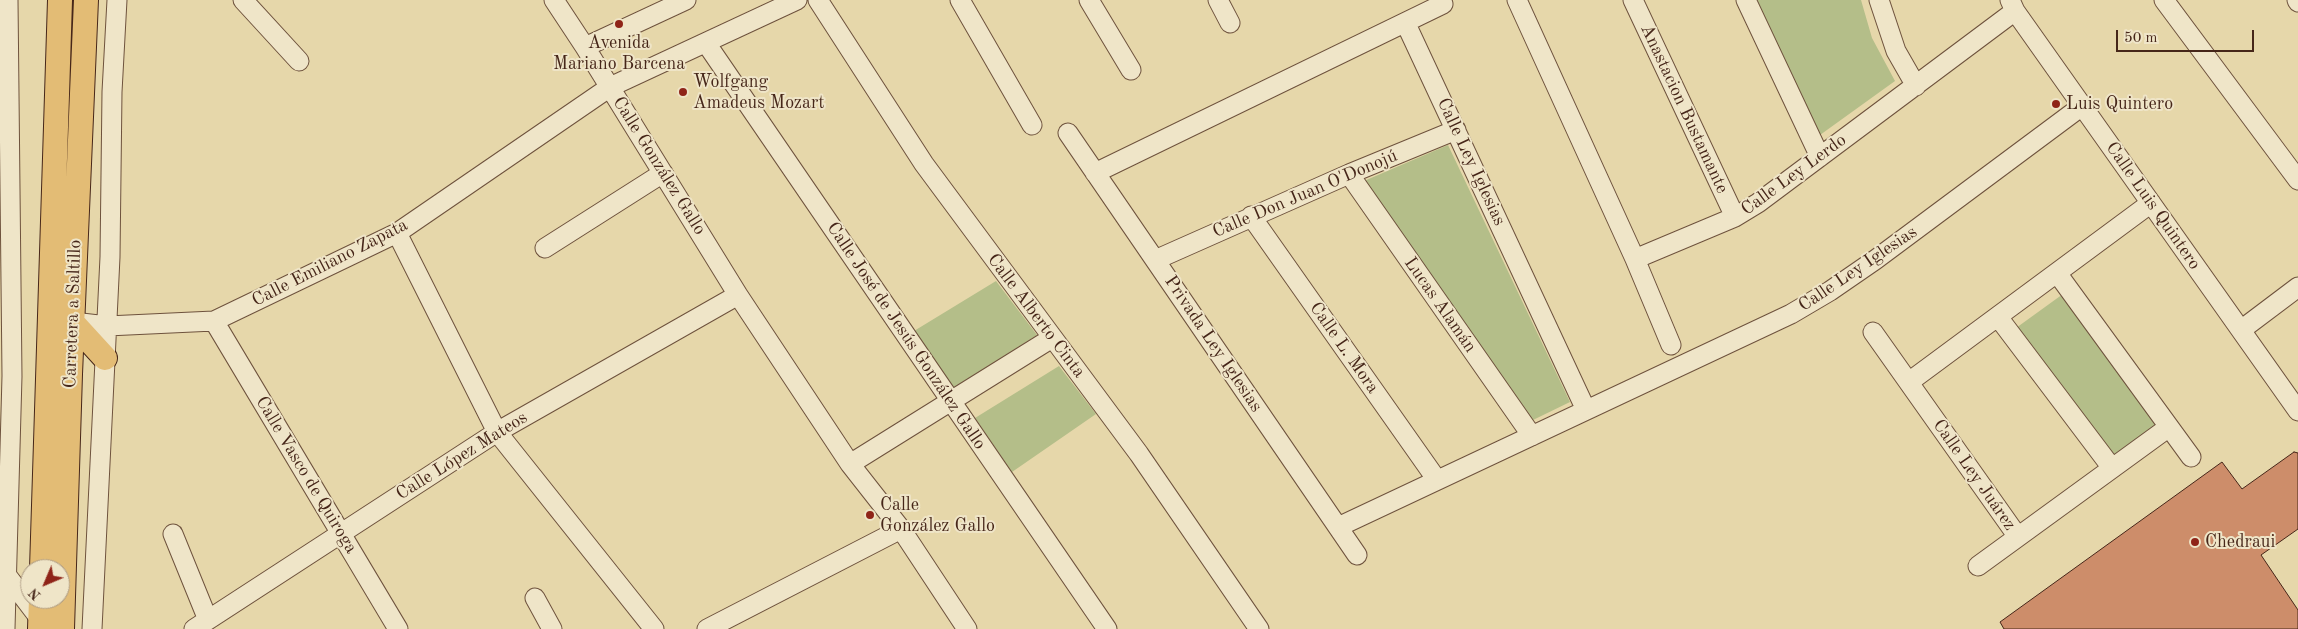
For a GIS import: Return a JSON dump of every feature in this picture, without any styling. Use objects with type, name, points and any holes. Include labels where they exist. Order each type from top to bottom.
[{"type":"main road","name":"Carretera a Saltillo","points":[[42,559],[60,0]]},
{"type":"main road","name":"Carretera a Saltillo","points":[[62,629],[86,0]]},
{"type":"main road","points":[[73,322],[105,358]]},
{"type":"street","points":[[5,629],[3,571],[12,376],[5,158],[8,0]]},
{"type":"street","points":[[92,629],[107,326],[112,92],[117,0]]},
{"type":"street","points":[[243,0],[299,61]]},
{"type":"street","name":"Calle González Gallo","points":[[554,0],[738,295],[850,464],[901,528],[966,629]]},
{"type":"street","points":[[585,47],[686,0]]},
{"type":"street","name":"Calle Emiliano Zapata","points":[[73,322],[107,326],[214,321],[397,233],[610,88],[797,0]]},
{"type":"street","name":"Calle Alberto Cinta","points":[[818,0],[924,164],[1139,454],[1259,629]]},
{"type":"street","points":[[960,0],[1032,125]]},
{"type":"street","points":[[1088,0],[1131,70]]},
{"type":"street","points":[[1218,0],[1230,23]]},
{"type":"street","points":[[1517,0],[1635,259],[1671,345]]},
{"type":"street","name":"Anastacion Bustamante","points":[[1633,0],[1735,217]]},
{"type":"street","points":[[1746,0],[1820,158]]},
{"type":"street","points":[[1879,0],[1896,51],[1916,86]]},
{"type":"street","points":[[2164,0],[2298,180]]},
{"type":"street","points":[[1095,172],[1406,24],[1443,4]]},
{"type":"street","name":"Calle Ley Lerdo","points":[[1635,259],[1735,217],[1758,203],[1916,86],[2013,6]]},
{"type":"street","name":"Calle Luis Quintero","points":[[2013,6],[2298,411]]},
{"type":"street","name":"Calle Ley Iglesias","points":[[1406,24],[1586,410]]},
{"type":"street","name":"Calle José de Jesús González Gallo","points":[[706,43],[1107,629]]},
{"type":"street","name":"Calle Ley Iglesias","points":[[1338,527],[1791,314],[1830,291],[1875,260],[2082,106]]},
{"type":"street","name":"Calle Don Juan O'Donojú","points":[[1155,260],[1251,216],[1456,130]]},
{"type":"street","name":"Privada Ley Iglesias","points":[[1068,133],[1357,555]]},
{"type":"street","points":[[546,248],[663,173]]},
{"type":"street","name":"Lucas Alamán","points":[[1349,174],[1532,436]]},
{"type":"street","points":[[1909,382],[2151,203]]},
{"type":"street","name":"Calle L. Mora","points":[[1251,216],[1436,480]]},
{"type":"street","points":[[397,233],[497,432],[654,629]]},
{"type":"street","points":[[2057,273],[2191,458]]},
{"type":"street","points":[[2240,330],[2298,287]]},
{"type":"street","name":"Calle López Mateos","points":[[201,625],[497,432],[738,295]]},
{"type":"street","points":[[1998,317],[2112,468]]},
{"type":"street","name":"Calle Vasco de Quiroga","points":[[214,321],[398,629]]},
{"type":"street","name":"Calle Ley Juárez","points":[[1873,332],[2018,537],[2169,427]]},
{"type":"street","points":[[850,464],[1052,338]]},
{"type":"street","points":[[0,350],[12,376]]},
{"type":"street","points":[[707,629],[901,528]]},
{"type":"street","points":[[173,534],[201,625]]},
{"type":"street","points":[[1978,566],[2018,537]]},
{"type":"street","points":[[3,571],[40,616]]},
{"type":"street","points":[[535,598],[552,629]]},
{"type":"green space","points":[[1755,0],[1861,0],[1872,38],[1895,81],[1820,135]]},
{"type":"green space","points":[[1448,145],[1570,402],[1533,420],[1364,181]]},
{"type":"green space","points":[[996,281],[1037,335],[953,388],[914,331]]},
{"type":"green space","points":[[2063,294],[2159,423],[2112,458],[2016,328]]},
{"type":"green space","points":[[1059,366],[1096,414],[1012,472],[975,418]]},
{"type":"building","name":"Chedraui","points":[[2294,452],[2298,453],[2298,529],[2261,555],[2298,610],[2298,629],[2004,629],[2000,622],[2222,462],[2242,489]]},
{"type":"place","name":"Avenida Mariano Barcena","points":[[619,24]]},
{"type":"place","name":"Wolfgang Amadeus Mozart","points":[[683,92]]},
{"type":"place","name":"Luis Quintero","points":[[2056,104]]},
{"type":"place","name":"Calle González Gallo","points":[[870,515]]},
{"type":"place","name":"Chedraui","points":[[2195,542]]}]
